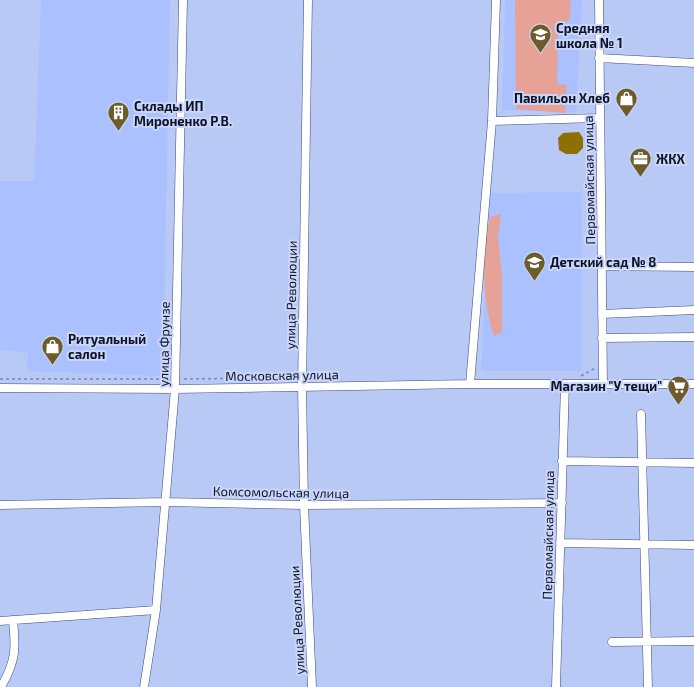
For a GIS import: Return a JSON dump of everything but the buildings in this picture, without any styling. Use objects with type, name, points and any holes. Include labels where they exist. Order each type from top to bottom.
[{"type":"street","name":"улица Фрунзе","points":[[144,687],[156,610],[175,389],[183,0]]},
{"type":"street","name":"улица Революции","points":[[308,0],[302,386],[304,505],[312,687]]},
{"type":"street","name":"Первомайская улица","points":[[599,0],[602,384]]},
{"type":"street","points":[[470,384],[492,121],[496,1]]},
{"type":"street","points":[[599,58],[694,63]]},
{"type":"street","points":[[492,121],[600,118]]},
{"type":"street","points":[[601,266],[694,267]]},
{"type":"street","points":[[602,314],[694,310]]},
{"type":"street","points":[[602,338],[694,337]]},
{"type":"street","name":"Московская улица","points":[[0,388],[175,389],[470,384],[694,384]]},
{"type":"street","name":"Первомайская улица","points":[[556,687],[565,384]]},
{"type":"street","points":[[641,414],[648,687]]},
{"type":"street","points":[[562,461],[694,463]]},
{"type":"street","name":"Комсомольская улица","points":[[0,505],[166,502],[304,505],[562,503]]},
{"type":"street","points":[[560,543],[694,545]]},
{"type":"street","points":[[0,621],[156,610]]},
{"type":"street","points":[[1,687],[14,662],[16,642],[13,620]]},
{"type":"street","points":[[612,642],[694,641]]},
{"type":"shaded area","points":[[41,0],[170,0],[163,376],[27,371],[28,353],[0,350],[0,181],[34,181]]},
{"type":"shaded area","name":"Средняя школа № 1","points":[[505,0],[582,0],[576,112],[502,110]]},
{"type":"shaded area","name":"Средняя школа № 1","points":[[515,0],[571,0],[570,19],[558,29],[557,84],[567,85],[565,113],[516,109]]},
{"type":"shaded area","points":[[579,132],[583,138],[583,148],[577,154],[566,154],[559,150],[558,138],[563,133]]},
{"type":"shaded area","name":"Детский сад № 8","points":[[582,192],[581,371],[481,371],[490,193]]},
{"type":"shaded area","points":[[501,214],[498,237],[502,276],[502,332],[494,336],[487,306],[484,262],[490,217]]},
{"type":"place","name":"Средняя школа № 1","points":[[541,54]]},
{"type":"place","name":"Павильон Хлеб","points":[[626,118]]},
{"type":"place","name":"Склады ИП Мироненко Р.В.","points":[[118,132]]},
{"type":"place","name":"ЖКХ","points":[[641,178]]},
{"type":"place","name":"Детский сад № 8","points":[[534,282]]},
{"type":"place","name":"Ритуальный салон","points":[[52,366]]},
{"type":"place","name":"Магазин \"У тещи\"","points":[[678,406]]}]
